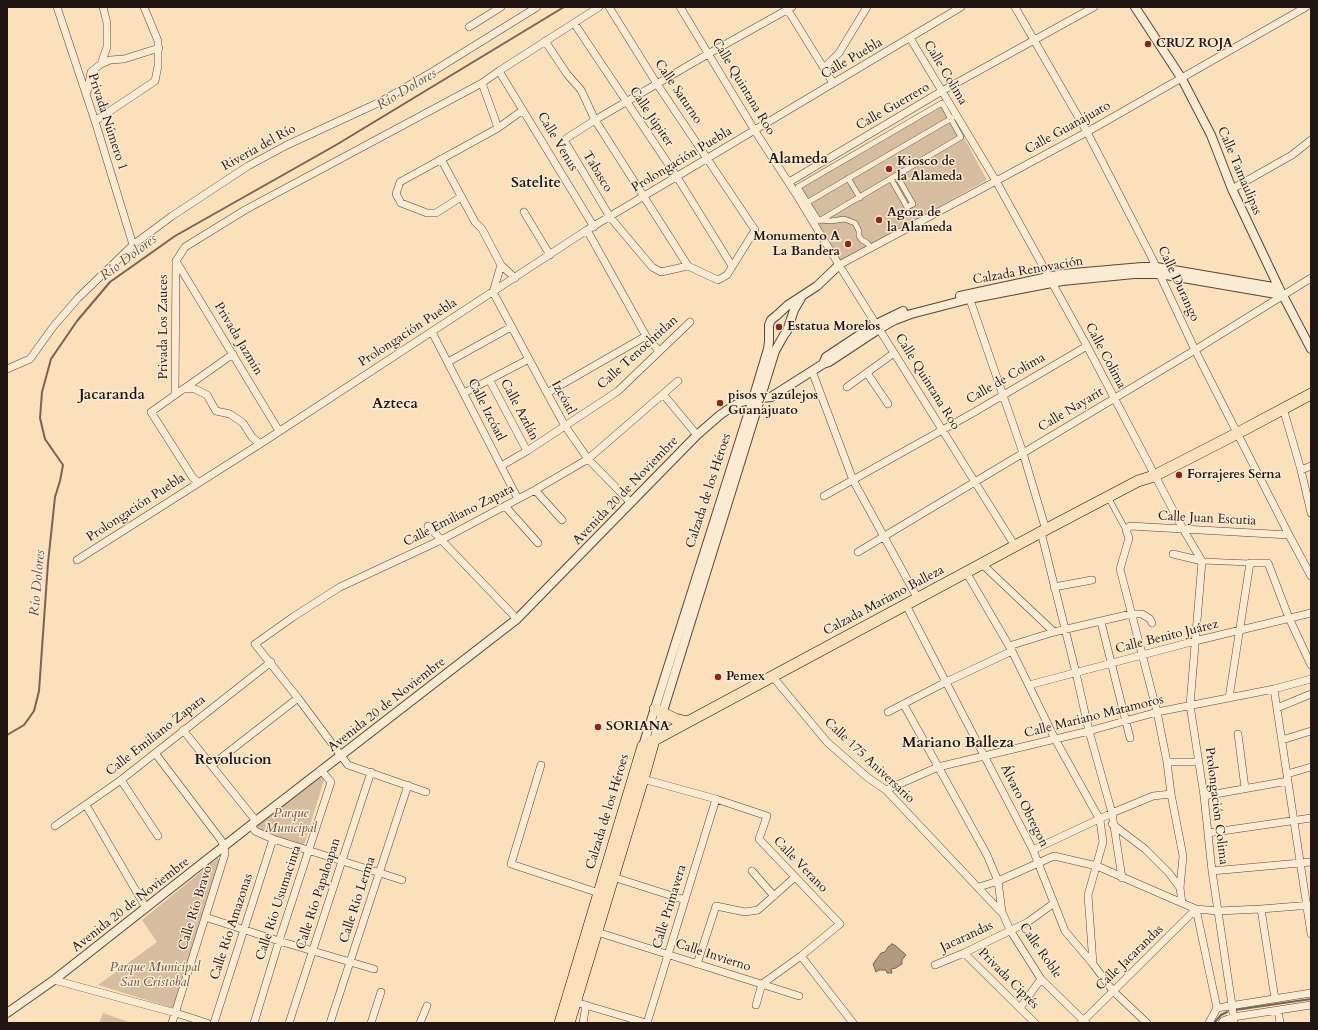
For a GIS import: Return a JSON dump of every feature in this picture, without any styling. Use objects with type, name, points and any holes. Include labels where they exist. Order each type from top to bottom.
[{"type":"main road","points":[[1237,430],[1311,386]]},
{"type":"main road","points":[[1237,430],[1311,394]]},
{"type":"main road","name":"Calzada Mariano Balleza","points":[[643,746],[1043,531],[1237,430]]},
{"type":"main road","points":[[658,711],[687,722]]},
{"type":"main road","name":"Calzada de los Héroes","points":[[569,1023],[654,740]]},
{"type":"main road","name":"Calzada de los Héroes","points":[[560,1023],[643,746]]},
{"type":"street","name":"Privada Número 1","points":[[57,7],[95,121],[133,245]]},
{"type":"street","points":[[101,64],[107,47],[107,23],[103,7]]},
{"type":"street","points":[[95,121],[155,81],[158,66],[158,41],[144,7]]},
{"type":"street","name":"Riveria del Río","points":[[7,369],[30,359],[53,327],[78,298],[133,245],[172,216],[248,166],[287,145],[380,102],[432,72],[537,7]]},
{"type":"street","points":[[176,261],[185,247],[245,210],[482,83],[499,70],[599,7]]},
{"type":"street","name":"Calle Saturno","points":[[609,7],[657,84],[755,230],[732,266]]},
{"type":"street","name":"Calle Quintana Roo","points":[[680,7],[755,131],[789,182],[1015,546]]},
{"type":"street","points":[[824,68],[839,53],[867,7]]},
{"type":"street","name":"Calle Puebla","points":[[755,131],[961,7]]},
{"type":"street","name":"Calle Durango","points":[[1015,7],[1086,132],[1158,270],[1195,350],[1311,576]]},
{"type":"street","name":"Calle Guerrero","points":[[789,182],[942,91],[1094,7]]},
{"type":"street","name":"Calle Tamaulipas","points":[[1135,7],[1182,79],[1211,135],[1232,189],[1281,292],[1311,349]]},
{"type":"street","name":"Calle Guanajuato","points":[[839,264],[1086,132],[1182,79],[1306,7]]},
{"type":"street","points":[[469,26],[496,8]]},
{"type":"street","points":[[595,120],[788,8],[833,83]]},
{"type":"street","name":"Calle Júpiter","points":[[574,23],[677,177],[732,266]]},
{"type":"street","name":"Calle Colima","points":[[910,38],[942,91],[953,117],[996,181],[1087,346],[1153,473],[1202,562]]},
{"type":"street","points":[[546,41],[567,74],[581,90],[595,120],[688,266],[718,280],[727,275],[732,266]]},
{"type":"street","points":[[86,94],[91,72],[101,64],[110,60],[124,59],[159,48]]},
{"type":"street","name":"Calle Venus","points":[[499,70],[591,229],[646,336],[659,351]]},
{"type":"street","points":[[482,83],[498,128]]},
{"type":"street","points":[[821,220],[961,137],[953,117],[942,104],[798,187],[819,221],[839,219],[855,223],[859,236],[871,248]]},
{"type":"street","points":[[461,197],[436,213],[426,213],[401,203],[396,194],[400,182],[498,128],[523,110]]},
{"type":"street","points":[[808,202],[953,117]]},
{"type":"street","name":"Tabasco","points":[[595,120],[564,140],[610,217],[652,267],[661,272],[688,266]]},
{"type":"street","name":"Prolongación Puebla","points":[[78,560],[198,482],[260,444],[591,229],[755,131]]},
{"type":"street","points":[[1232,189],[1292,154],[1311,140]]},
{"type":"street","points":[[441,159],[475,222],[482,230],[501,265],[515,278]]},
{"type":"street","points":[[891,179],[907,207],[913,204],[897,176]]},
{"type":"street","points":[[848,178],[860,198]]},
{"type":"street","points":[[839,219],[844,207]]},
{"type":"street","points":[[524,212],[550,255]]},
{"type":"street","name":"Privada Jazmín","points":[[176,261],[279,431]]},
{"type":"street","name":"Privada Los Zauces","points":[[175,394],[176,261]]},
{"type":"street","points":[[802,297],[817,286],[839,264]]},
{"type":"street","points":[[492,292],[501,265]]},
{"type":"street","name":"Calzada Renovación","points":[[757,399],[771,397],[823,364],[826,357],[877,326],[909,309],[1050,280],[1062,274],[1134,267],[1281,292]]},
{"type":"street","name":"Calle Nayarit","points":[[858,552],[1195,350],[1281,292],[1311,278]]},
{"type":"street","name":"Izcóatl","points":[[492,292],[565,426],[588,459],[631,503]]},
{"type":"street","name":"Calzada de los Héroes","points":[[757,399],[768,349],[771,320],[788,305],[802,297]]},
{"type":"street","name":"Calzada de los Héroes","points":[[643,746],[658,711],[757,399],[775,352],[787,331],[794,310],[802,297]]},
{"type":"street","points":[[969,297],[1023,453],[1043,531],[1054,586],[1089,731],[1112,813],[1112,824],[1122,878]]},
{"type":"street","points":[[776,316],[782,316],[787,320],[789,326]]},
{"type":"street","name":"Calle Tenochtitlan","points":[[501,466],[527,451],[618,391],[690,322]]},
{"type":"street","points":[[448,362],[511,327]]},
{"type":"street","points":[[769,329],[772,334],[778,336],[784,335]]},
{"type":"street","name":"Calle Izcóatl","points":[[432,332],[518,499]]},
{"type":"street","points":[[547,393],[646,336]]},
{"type":"street","name":"Calle de Colima","points":[[824,496],[1087,346]]},
{"type":"street","points":[[847,387],[894,353]]},
{"type":"street","name":"Privada Los Zauces","points":[[198,482],[193,478],[151,412],[233,354]]},
{"type":"street","points":[[464,393],[529,359]]},
{"type":"street","points":[[812,371],[853,480],[918,599]]},
{"type":"street","points":[[867,373],[888,404]]},
{"type":"street","name":"Calle Aztlán","points":[[490,380],[527,451]]},
{"type":"street","name":"Calle Emiliano Zapata","points":[[55,826],[120,780],[271,662],[255,644],[293,617],[340,587],[441,540],[535,490],[588,459],[678,381]]},
{"type":"street","name":"Privada Los Zauces","points":[[183,389],[195,389],[207,395],[216,411],[230,414],[243,424],[252,437],[260,444]]},
{"type":"street","points":[[663,394],[697,435]]},
{"type":"street","name":"Avenida 20 de Noviembre","points":[[7,1013],[54,980],[253,823],[342,756],[517,619],[697,435],[730,408],[741,402],[757,399]]},
{"type":"street","points":[[1283,408],[1301,470],[1311,513]]},
{"type":"street","points":[[1301,470],[1311,466]]},
{"type":"street","points":[[535,490],[562,520]]},
{"type":"street","points":[[1108,497],[1129,538],[1120,569],[1167,762],[1171,794],[1183,856],[1180,888],[1182,902]]},
{"type":"street","points":[[505,506],[538,543]]},
{"type":"street","points":[[428,526],[517,619]]},
{"type":"street","name":"Calle Juan Escutia","points":[[1126,530],[1130,526],[1289,535]]},
{"type":"street","points":[[1173,554],[1202,562],[1268,563],[1289,618],[1311,665]]},
{"type":"street","points":[[1190,705],[1202,562]]},
{"type":"street","points":[[1229,698],[1238,631],[1250,563]]},
{"type":"street","points":[[982,564],[1054,632]]},
{"type":"street","points":[[966,572],[1010,649],[1055,739],[1100,820],[1103,842],[1088,895],[1093,964]]},
{"type":"street","points":[[1054,586],[1092,580]]},
{"type":"street","name":"Álvaro Obregon","points":[[906,605],[1033,850],[1065,931],[1093,964],[1113,991],[1147,1023]]},
{"type":"street","name":"Calle Benito Juárez","points":[[1029,685],[1195,641],[1311,613]]},
{"type":"street","points":[[888,712],[1010,649],[1054,632],[1131,614],[1142,614],[1150,619],[1152,623]]},
{"type":"street","points":[[1101,622],[1130,738]]},
{"type":"street","points":[[271,662],[348,765],[426,792]]},
{"type":"street","name":"Calle 175 Aniversario","points":[[772,677],[827,742],[886,790],[980,887],[1002,912]]},
{"type":"street","name":"Calle Mariano Matamoros","points":[[886,790],[938,767],[986,757],[1089,731],[1156,712],[1274,689],[1311,679]]},
{"type":"street","points":[[1274,689],[1300,863],[1309,906],[1311,934]]},
{"type":"street","points":[[1277,708],[1311,694]]},
{"type":"street","points":[[212,765],[298,698]]},
{"type":"street","name":"Calle Roble","points":[[904,705],[987,855],[998,881],[1002,912],[1010,930],[1041,979],[1083,1022]]},
{"type":"street","name":"Prolongación Colima","points":[[1190,705],[1204,796],[1212,871],[1233,1020]]},
{"type":"street","name":"Calzada de los Héroes","points":[[654,740],[658,711]]},
{"type":"street","points":[[183,730],[212,765],[253,823],[255,831],[308,850],[402,880]]},
{"type":"street","points":[[1282,740],[1311,731]]},
{"type":"street","points":[[1238,734],[1245,788]]},
{"type":"street","points":[[154,753],[224,846]]},
{"type":"street","points":[[1167,762],[1198,762]]},
{"type":"street","points":[[541,765],[511,864],[599,893]]},
{"type":"street","points":[[1204,796],[1245,788],[1287,777],[1311,767]]},
{"type":"street","name":"Calle Río Usumacinta","points":[[254,1023],[308,850],[331,782],[322,770]]},
{"type":"street","name":"Calle Río Papaloapan","points":[[289,1023],[371,772]]},
{"type":"street","points":[[643,779],[716,799]]},
{"type":"street","points":[[120,780],[158,836]]},
{"type":"street","name":"Calle Río Lerma","points":[[330,1023],[408,785]]},
{"type":"street","points":[[1033,850],[1100,820],[1112,813],[1153,796],[1171,794]]},
{"type":"street","name":"Calle Verano","points":[[716,799],[767,816],[759,839],[840,924],[801,956]]},
{"type":"street","name":"Calle Primavera","points":[[643,1023],[668,954],[716,799]]},
{"type":"street","points":[[86,805],[146,908]]},
{"type":"street","points":[[1208,833],[1311,818]]},
{"type":"street","points":[[1100,820],[1112,824],[1145,849],[1169,873],[1180,888]]},
{"type":"street","name":"Calle Río Amazonas","points":[[214,1023],[273,838]]},
{"type":"street","name":"Calle Río Bravo","points":[[172,1023],[225,854],[224,846]]},
{"type":"street","points":[[980,887],[998,881],[1054,856],[1097,866],[1196,909],[1218,911],[1309,906]]},
{"type":"street","points":[[1212,871],[1311,862]]},
{"type":"street","points":[[752,871],[774,896]]},
{"type":"street","points":[[613,877],[685,900]]},
{"type":"street","points":[[697,964],[716,906],[745,912],[758,910],[795,877]]},
{"type":"street","name":"Jacarandas","points":[[935,965],[964,953],[1028,922],[1054,903]]},
{"type":"street","points":[[1196,909],[1217,1008],[1209,1023]]},
{"type":"street","name":"Calle Jacarandas","points":[[1083,1022],[1196,909]]},
{"type":"street","points":[[1261,909],[1275,999]]},
{"type":"street","points":[[206,917],[279,941],[374,969]]},
{"type":"street","name":"Calle Invierno","points":[[597,932],[799,996]]},
{"type":"street","name":"Privada Ciprés","points":[[964,953],[1035,1023]]},
{"type":"street","points":[[756,1005],[762,984],[801,956],[854,1023]]},
{"type":"street","points":[[1020,1008],[1041,979]]},
{"type":"street","points":[[54,980],[176,1013],[207,1023]]},
{"type":"street","points":[[371,1023],[381,992]]},
{"type":"street","points":[[1217,1008],[1311,993]]},
{"type":"street","points":[[575,1002],[643,1023]]},
{"type":"street","points":[[582,1023],[586,1005]]},
{"type":"street","points":[[1223,1022],[1278,1010],[1311,1005]]},
{"type":"street","points":[[420,1023],[426,1006]]},
{"type":"street","points":[[1278,1010],[1280,1023]]},
{"type":"green space","name":"Alameda","points":[[943,99],[987,180],[841,261],[794,185]]},
{"type":"green space","name":"Parque Municipal","points":[[321,774],[324,780],[304,845],[260,832],[255,826]]},
{"type":"green space","name":"Parque Municipal San Cristobal","points":[[218,858],[220,860],[173,1008],[98,985],[157,942],[142,920]]},
{"type":"green space","points":[[103,1013],[131,1023],[99,1023]]},
{"type":"shaded area","points":[[892,944],[906,955],[902,960],[902,964],[891,969],[892,973],[887,973],[886,970],[879,970],[876,972],[873,964],[881,953],[885,952]]},
{"type":"waterway","name":"Río Dolores","points":[[7,735],[24,725],[34,711],[39,691],[48,563],[55,497],[63,465],[45,439],[40,418],[42,392],[51,359],[77,321],[110,282],[175,236],[336,145],[564,7]]},
{"type":"waterway","points":[[1235,1010],[1311,999]]},
{"type":"waterway","points":[[1214,1023],[1221,1015],[1227,1012]]},
{"type":"place","name":"CRUZ ROJA","points":[[1148,44]]},
{"type":"place","name":"Kiosco de la Alameda","points":[[889,169]]},
{"type":"place","name":"Agora de la Alameda","points":[[879,220]]},
{"type":"place","name":"Monumento A La Bandera","points":[[848,244]]},
{"type":"place","name":"Estatua Morelos","points":[[779,327]]},
{"type":"place","name":"pisos y azulejos Guanajuato","points":[[720,403]]},
{"type":"place","name":"Forrajeres Serna","points":[[1179,475]]},
{"type":"place","name":"Pemex","points":[[718,677]]},
{"type":"place","name":"SORIANA","points":[[598,727]]},
{"type":"district","name":"Alameda","points":[[798,160]]},
{"type":"district","name":"Satelite","points":[[536,184]]},
{"type":"district","name":"Jacaranda","points":[[112,396]]},
{"type":"district","name":"Azteca","points":[[395,405]]},
{"type":"district","name":"Mariano Balleza","points":[[958,744]]},
{"type":"district","name":"Revolucion","points":[[233,761]]}]
